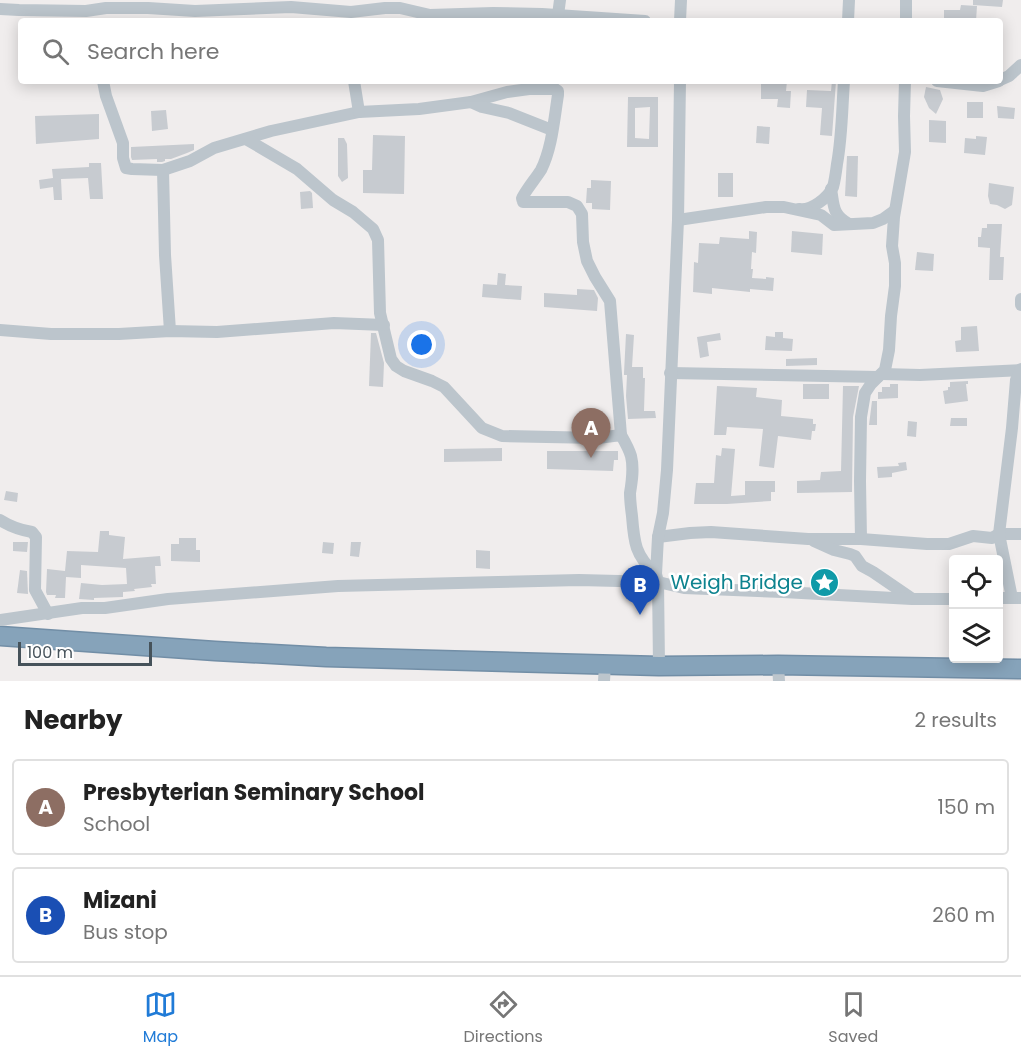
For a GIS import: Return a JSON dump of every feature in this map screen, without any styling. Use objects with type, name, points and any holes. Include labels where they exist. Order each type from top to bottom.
[{"type":"highway","points":[[0,636],[215,651],[604,673],[659,666],[779,673],[1021,671]]},
{"type":"street","points":[[558,15],[560,0]]},
{"type":"street","points":[[680,18],[681,0]]},
{"type":"street","points":[[848,18],[849,0]]},
{"type":"street","points":[[906,0],[906,18]]},
{"type":"street","points":[[0,9],[18,5],[86,16],[106,4],[195,11],[219,5],[291,7],[351,16],[363,5],[400,8],[430,15],[493,13],[602,18]]},
{"type":"street","points":[[1003,79],[1021,65]]},
{"type":"street","points":[[104,84],[123,143],[126,168],[163,170],[190,161],[214,148],[271,131],[359,112],[419,109],[471,102],[507,92],[555,88],[558,95],[548,150],[541,169],[522,200],[523,202],[568,202],[577,206],[582,214],[583,242],[587,261],[610,301],[621,435],[632,458],[630,496],[632,531],[640,557],[657,578]]},
{"type":"street","points":[[354,84],[359,112]]},
{"type":"street","points":[[659,666],[658,537],[667,470],[678,220],[680,84]]},
{"type":"street","points":[[844,84],[840,151],[831,189],[837,215],[849,224]]},
{"type":"street","points":[[861,539],[861,417],[865,393],[887,365],[890,350],[895,286],[892,246],[894,211],[905,152],[904,84]]},
{"type":"street","points":[[965,84],[983,86],[989,84]]},
{"type":"street","points":[[471,102],[482,107],[509,112],[552,130]]},
{"type":"street","points":[[246,139],[297,169],[333,200],[353,212],[373,229],[378,240],[380,313],[392,359],[396,366],[444,387],[482,428],[502,436],[598,438],[621,435]]},
{"type":"street","points":[[163,170],[170,331]]},
{"type":"street","points":[[678,220],[766,207],[805,210],[823,199],[831,189]]},
{"type":"street","points":[[784,207],[821,215],[834,225],[873,223],[894,211]]},
{"type":"street","points":[[873,223],[885,232],[892,246]]},
{"type":"street","points":[[1021,300],[1021,305]]},
{"type":"street","points":[[0,330],[51,334],[119,334],[170,331],[217,332],[334,323],[384,325]]},
{"type":"street","points":[[670,373],[1020,375],[999,534],[1017,598]]},
{"type":"street","points":[[0,520],[17,530],[32,532],[36,537],[35,590],[48,614]]},
{"type":"street","points":[[658,537],[711,532],[808,539],[861,539],[949,544],[973,536],[992,538],[999,534],[1021,534]]},
{"type":"street","points":[[808,539],[855,556],[862,566],[912,599]]},
{"type":"street","points":[[0,620],[168,599],[338,586],[657,578],[684,588],[949,599]]},
{"type":"building","points":[[973,0],[1003,0],[1002,7],[973,5]]},
{"type":"building","points":[[961,5],[977,6],[976,18],[944,18],[944,10],[960,10]]},
{"type":"building","points":[[761,84],[787,84],[786,91],[791,91],[790,108],[777,107],[778,99],[761,99]]},
{"type":"building","points":[[832,84],[836,84],[832,136],[820,135],[822,108],[806,107],[807,90],[831,91]]},
{"type":"building","points":[[926,87],[940,90],[943,99],[936,114],[929,108],[924,97]]},
{"type":"building","points":[[628,97],[658,97],[658,147],[627,147]],"holes":[[[650,107],[649,139],[635,138],[635,108]]]},
{"type":"building","points":[[967,102],[983,102],[983,118],[967,118]]},
{"type":"building","points":[[997,106],[1015,108],[1014,119],[998,118]]},
{"type":"building","points":[[166,110],[168,129],[152,131],[151,111]]},
{"type":"building","points":[[99,114],[99,139],[36,144],[35,116]]},
{"type":"building","points":[[929,120],[946,121],[946,143],[929,142]]},
{"type":"building","points":[[757,126],[770,127],[769,144],[756,143]]},
{"type":"building","points":[[373,135],[405,136],[404,194],[363,193],[363,170],[372,170]]},
{"type":"building","points":[[976,136],[987,137],[985,155],[964,153],[965,138],[976,139]]},
{"type":"building","points":[[338,138],[344,138],[347,144],[348,178],[342,182],[338,176]]},
{"type":"building","points":[[194,144],[194,150],[162,162],[157,162],[157,159],[132,160],[131,157],[131,147]]},
{"type":"building","points":[[847,156],[858,156],[857,197],[845,196]]},
{"type":"building","points":[[89,163],[101,163],[103,199],[90,199],[88,178],[61,179],[62,200],[54,200],[53,187],[40,189],[39,180],[53,178],[52,169],[89,167]]},
{"type":"building","points":[[718,173],[733,173],[733,197],[718,197]]},
{"type":"building","points":[[591,180],[611,181],[610,210],[592,209],[592,203],[586,203],[587,188],[591,188]]},
{"type":"building","points":[[989,183],[1014,187],[1012,205],[1005,209],[990,204]]},
{"type":"building","points":[[310,191],[313,208],[301,209],[300,192]]},
{"type":"building","points":[[987,224],[1002,224],[1000,257],[1004,257],[1003,280],[989,280],[990,248],[978,247],[978,237],[981,237],[982,228],[987,228]]},
{"type":"building","points":[[749,231],[757,232],[756,253],[752,252],[752,278],[774,278],[773,291],[750,289],[750,292],[712,288],[712,294],[693,292],[694,262],[698,263],[699,243],[719,244],[720,237],[749,239]]},
{"type":"building","points":[[792,231],[823,234],[822,255],[791,252]]},
{"type":"building","points":[[917,252],[934,254],[933,271],[915,270]]},
{"type":"building","points":[[498,273],[506,274],[505,285],[522,286],[521,300],[482,297],[483,284],[497,285]]},
{"type":"building","points":[[577,289],[594,290],[598,298],[597,311],[544,307],[544,293],[577,295]]},
{"type":"building","points":[[977,326],[979,351],[956,352],[955,341],[961,340],[961,327]]},
{"type":"building","points":[[775,332],[783,332],[783,338],[793,339],[792,351],[765,350],[766,336],[775,337]]},
{"type":"building","points":[[371,333],[376,333],[384,363],[383,387],[369,386]]},
{"type":"building","points":[[720,333],[721,340],[707,342],[709,356],[700,358],[697,337]]},
{"type":"building","points":[[626,334],[634,335],[632,367],[643,367],[644,411],[655,411],[656,418],[628,419],[627,375],[624,375]]},
{"type":"building","points":[[817,358],[817,365],[786,366],[786,359]]},
{"type":"building","points":[[968,381],[966,384],[968,401],[945,404],[943,391],[948,390],[950,382]]},
{"type":"building","points":[[803,384],[829,384],[829,399],[803,399]]},
{"type":"building","points":[[890,384],[898,384],[898,398],[878,399],[878,392],[882,392],[882,387],[890,387]]},
{"type":"building","points":[[717,386],[757,388],[756,397],[782,400],[781,416],[813,419],[813,424],[816,424],[811,440],[778,436],[774,468],[759,466],[763,429],[727,427],[726,435],[714,435]]},
{"type":"building","points":[[843,386],[859,386],[853,417],[852,492],[797,493],[797,481],[820,480],[821,472],[841,471]]},
{"type":"building","points":[[872,401],[877,401],[877,425],[869,425]]},
{"type":"building","points":[[951,418],[967,418],[967,426],[950,426]]},
{"type":"building","points":[[908,421],[917,422],[916,437],[907,436]]},
{"type":"building","points":[[502,448],[502,461],[444,462],[444,449]]},
{"type":"building","points":[[722,448],[735,449],[731,496],[745,495],[745,481],[775,481],[775,492],[771,492],[771,501],[694,504],[696,483],[714,483],[716,455],[721,456]]},
{"type":"building","points":[[547,451],[618,451],[618,460],[614,460],[613,471],[547,469]]},
{"type":"building","points":[[906,462],[907,470],[892,473],[892,477],[878,478],[877,467],[899,466],[898,463]]},
{"type":"building","points":[[6,491],[18,493],[17,502],[4,500]]},
{"type":"building","points":[[100,531],[109,531],[109,535],[125,537],[123,559],[160,556],[161,566],[155,566],[156,584],[151,584],[152,587],[123,592],[123,597],[79,599],[81,583],[127,584],[126,568],[81,565],[81,578],[66,577],[65,598],[47,595],[47,569],[65,571],[67,551],[98,552]]},
{"type":"building","points":[[179,538],[196,538],[196,550],[200,550],[200,562],[171,561],[171,544],[179,544]]},
{"type":"building","points":[[13,542],[28,542],[27,552],[13,551]]},
{"type":"building","points":[[323,542],[334,543],[333,554],[322,553]]},
{"type":"building","points":[[351,542],[361,542],[359,557],[350,556]]},
{"type":"building","points":[[476,550],[490,551],[490,569],[476,568]]},
{"type":"building","points":[[20,570],[27,571],[28,594],[17,593]]},
{"type":"place","name":"Presbyterian Seminary School","points":[[591,458]]},
{"type":"place","name":"Weigh Bridge","points":[[824,582]]},
{"type":"place","name":"Mizani","points":[[640,615]]}]
